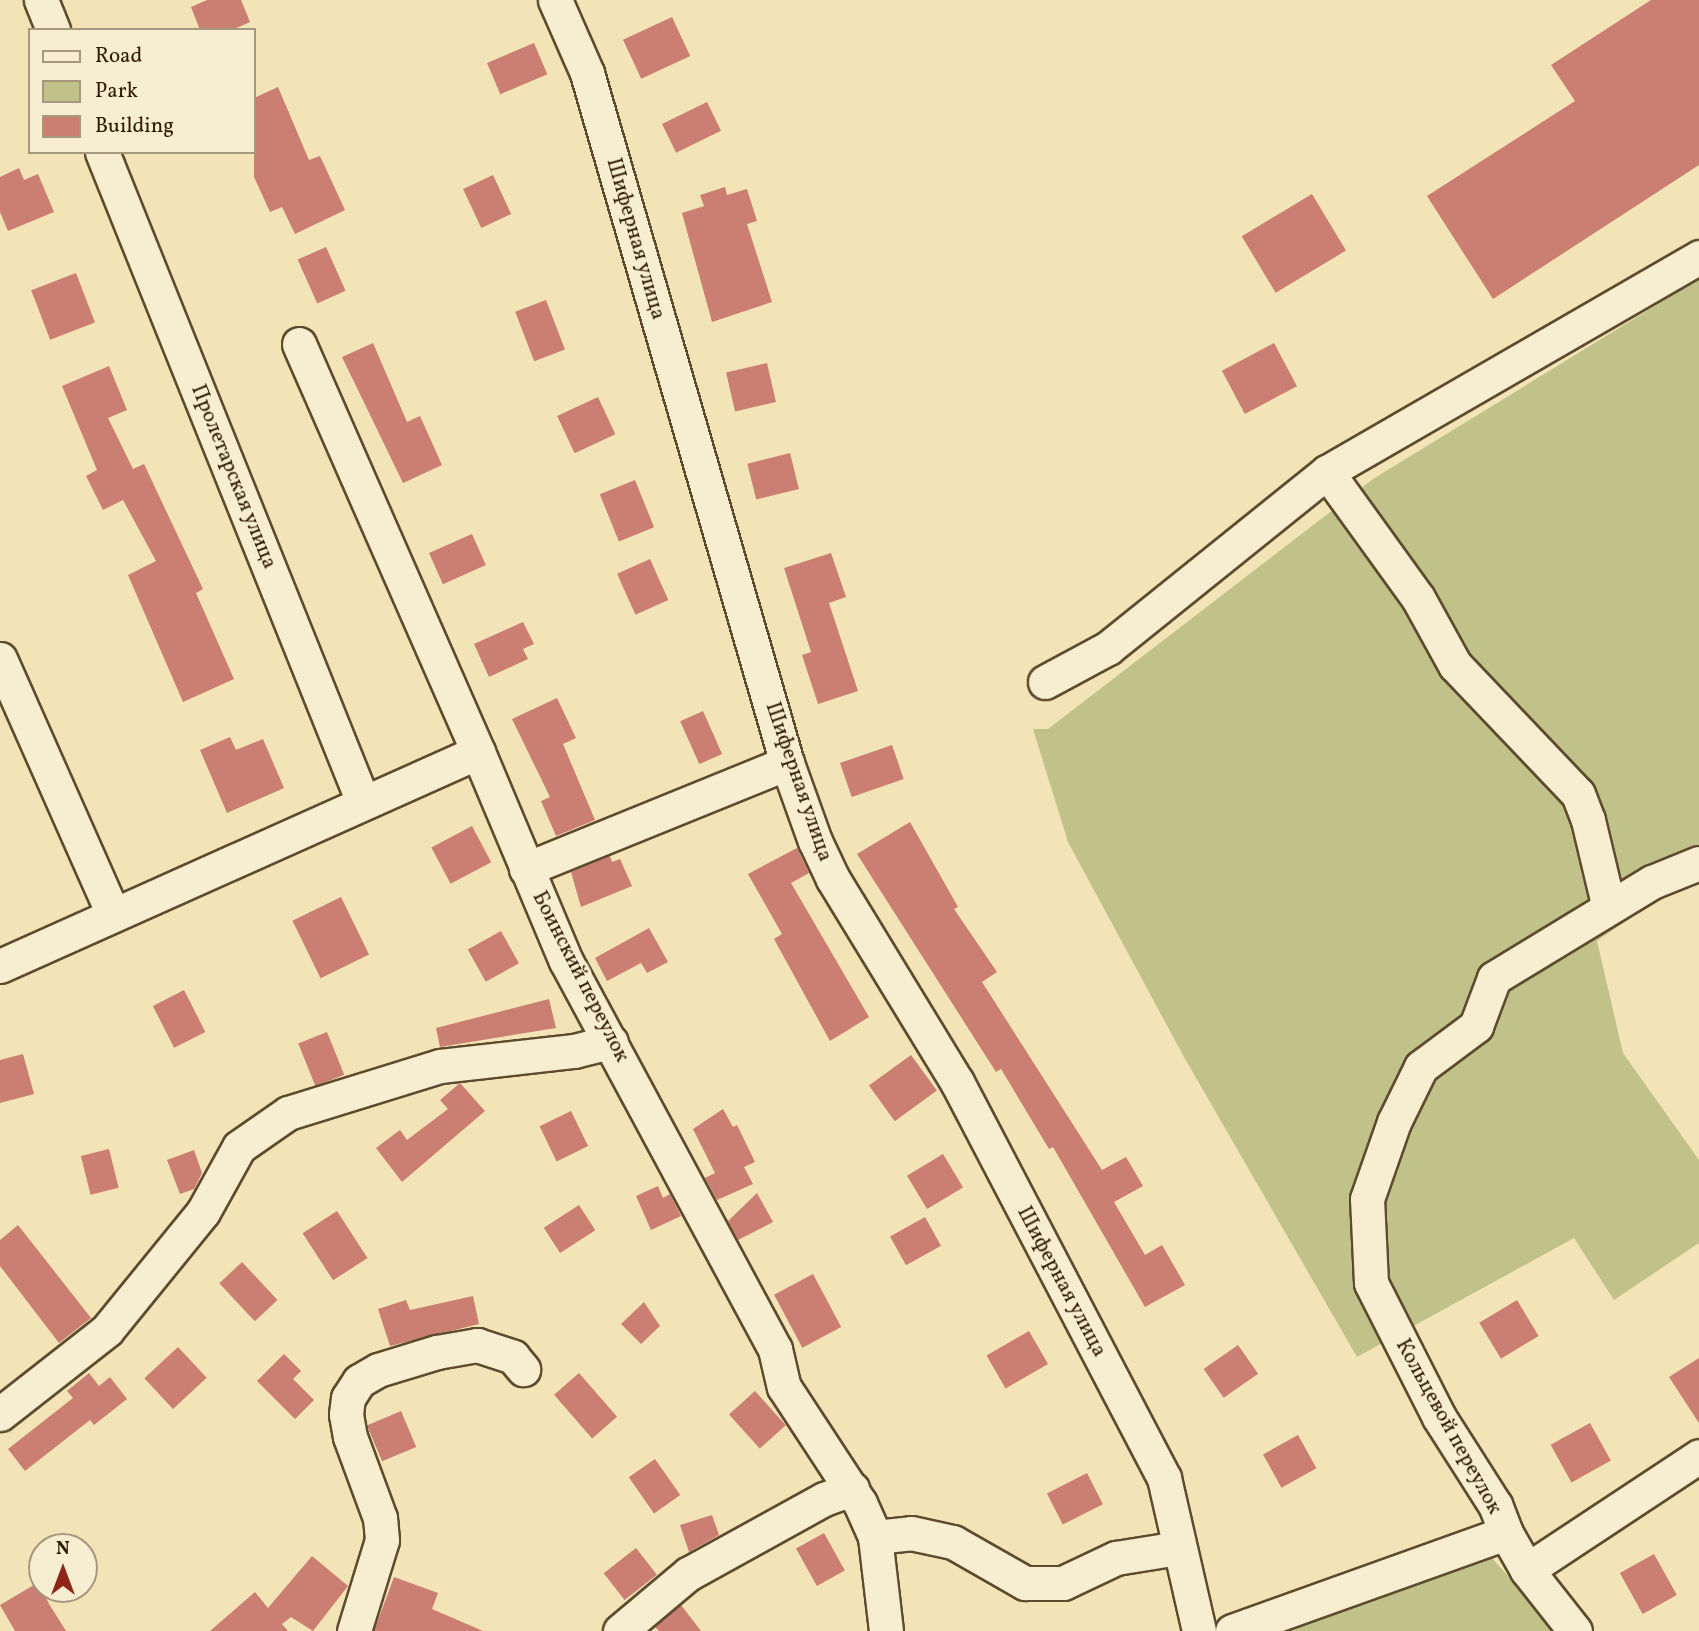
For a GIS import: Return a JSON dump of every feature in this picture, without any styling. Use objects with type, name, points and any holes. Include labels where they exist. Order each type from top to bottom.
[{"type":"street","points":[[41,0],[52,28]]},
{"type":"street","name":"Шиферная улица","points":[[555,0],[587,73],[788,763],[833,879],[957,1082],[1164,1478],[1199,1631]]},
{"type":"street","name":"Пролетарская улица","points":[[103,154],[363,802]]},
{"type":"street","points":[[1045,682],[1108,648],[1327,472],[1699,257]]},
{"type":"street","points":[[0,966],[478,751],[299,344]]},
{"type":"street","points":[[1327,472],[1418,598],[1455,665],[1578,794],[1588,820],[1609,908]]},
{"type":"street","points":[[0,660],[113,914]]},
{"type":"street","name":"Боинский переулок","points":[[478,751],[566,961],[775,1349],[784,1387],[852,1489],[875,1537],[886,1631]]},
{"type":"street","points":[[526,869],[788,763]]},
{"type":"street","name":"Кольцевой переулок","points":[[1575,1631],[1527,1570],[1506,1533],[1495,1505],[1438,1417],[1371,1283],[1367,1199],[1394,1122],[1422,1067],[1476,1026],[1494,978],[1652,882],[1699,863]]},
{"type":"street","points":[[0,1415],[107,1330],[203,1212],[239,1147],[288,1113],[440,1066],[574,1051],[611,1042]]},
{"type":"street","points":[[354,1631],[382,1540],[380,1518],[350,1437],[346,1414],[348,1398],[359,1381],[425,1356],[477,1345],[513,1357],[523,1368]]},
{"type":"street","points":[[1527,1570],[1699,1456]]},
{"type":"street","points":[[620,1631],[688,1574],[824,1499],[852,1489]]},
{"type":"street","points":[[875,1537],[911,1533],[953,1542],[1025,1583],[1063,1583],[1116,1558],[1178,1548]]},
{"type":"street","points":[[1232,1631],[1506,1533]]},
{"type":"green space","points":[[1699,279],[1699,869],[1597,941],[1623,1053],[1699,1160],[1699,1243],[1614,1300],[1574,1238],[1357,1357],[1184,1057],[1068,842],[1033,729],[1048,729],[1373,479]]},
{"type":"green space","points":[[1485,1550],[1556,1631],[1282,1631]]},
{"type":"building","points":[[207,0],[241,0],[250,22],[236,28],[199,28],[191,7]]},
{"type":"building","points":[[1651,0],[1699,0],[1699,165],[1493,299],[1427,196],[1575,101],[1551,65]]},
{"type":"building","points":[[672,17],[690,56],[641,79],[623,40]]},
{"type":"building","points":[[534,43],[547,74],[500,94],[487,63]]},
{"type":"building","points":[[278,87],[309,160],[320,156],[345,210],[295,234],[282,207],[270,212],[254,177],[256,97]]},
{"type":"building","points":[[707,102],[721,131],[676,153],[662,124]]},
{"type":"building","points":[[19,168],[24,180],[38,174],[54,212],[8,231],[0,212],[0,177]]},
{"type":"building","points":[[493,175],[511,214],[481,228],[463,189]]},
{"type":"building","points":[[725,187],[727,195],[747,189],[757,221],[747,224],[772,302],[712,322],[682,213],[704,206],[700,195]]},
{"type":"building","points":[[1312,194],[1346,251],[1276,293],[1242,236]]},
{"type":"building","points":[[326,247],[346,291],[317,303],[298,260]]},
{"type":"building","points":[[76,273],[95,322],[50,340],[31,290]]},
{"type":"building","points":[[546,300],[565,349],[534,361],[515,312]]},
{"type":"building","points":[[373,343],[407,422],[420,416],[442,465],[403,483],[342,357]]},
{"type":"building","points":[[1274,343],[1297,386],[1245,414],[1222,371]]},
{"type":"building","points":[[767,363],[776,402],[735,411],[726,372]]},
{"type":"building","points":[[109,366],[127,410],[108,418],[133,469],[144,464],[203,589],[196,593],[234,679],[183,702],[128,575],[156,561],[123,500],[103,510],[86,476],[97,470],[62,386]]},
{"type":"building","points":[[598,397],[615,434],[575,453],[557,416]]},
{"type":"building","points":[[790,453],[799,489],[756,500],[747,464]]},
{"type":"building","points":[[635,480],[654,527],[619,542],[600,494]]},
{"type":"building","points":[[472,534],[486,565],[443,584],[429,553]]},
{"type":"building","points":[[831,553],[846,597],[829,603],[858,691],[818,704],[802,655],[811,652],[784,568]]},
{"type":"building","points":[[650,559],[668,600],[635,615],[617,574]]},
{"type":"building","points":[[523,622],[534,644],[523,649],[528,659],[489,677],[474,644]]},
{"type":"building","points":[[557,698],[576,738],[563,744],[595,820],[556,836],[541,801],[550,797],[512,719]]},
{"type":"building","points":[[703,711],[722,754],[699,764],[680,721]]},
{"type":"building","points":[[230,737],[236,750],[263,739],[284,788],[227,813],[200,750]]},
{"type":"building","points":[[892,745],[904,779],[852,797],[840,763]]},
{"type":"building","points":[[910,822],[958,907],[954,909],[997,972],[982,982],[1102,1170],[1126,1157],[1143,1186],[1114,1202],[1145,1255],[1162,1245],[1185,1285],[1145,1307],[1053,1147],[1049,1149],[1001,1069],[996,1072],[857,854]]},
{"type":"building","points":[[472,826],[491,862],[451,884],[431,848]]},
{"type":"building","points":[[797,848],[809,873],[791,883],[869,1017],[830,1041],[774,939],[782,934],[748,874]]},
{"type":"building","points":[[610,856],[612,862],[620,859],[632,886],[581,907],[571,872]]},
{"type":"building","points":[[341,897],[369,955],[321,978],[292,921]]},
{"type":"building","points":[[649,928],[668,962],[647,973],[641,963],[607,981],[595,958]]},
{"type":"building","points":[[501,931],[519,963],[486,982],[468,949]]},
{"type":"building","points":[[184,990],[205,1032],[174,1048],[153,1006]]},
{"type":"building","points":[[549,999],[556,1028],[440,1047],[436,1028]]},
{"type":"building","points":[[327,1032],[344,1075],[315,1086],[298,1044]]},
{"type":"building","points":[[23,1054],[34,1094],[0,1103],[0,1060]]},
{"type":"building","points":[[911,1055],[937,1091],[895,1121],[869,1086]]},
{"type":"building","points":[[460,1083],[485,1111],[402,1182],[376,1148],[400,1130],[407,1140],[448,1109],[440,1100]]},
{"type":"building","points":[[723,1109],[733,1127],[737,1125],[755,1162],[744,1167],[753,1184],[717,1200],[705,1178],[715,1173],[693,1129]]},
{"type":"building","points":[[571,1111],[588,1146],[557,1161],[540,1126]]},
{"type":"building","points":[[109,1149],[119,1188],[91,1195],[81,1156]]},
{"type":"building","points":[[194,1150],[202,1173],[194,1189],[180,1194],[167,1160]]},
{"type":"building","points":[[943,1154],[963,1187],[927,1209],[907,1176]]},
{"type":"building","points":[[658,1186],[663,1198],[670,1194],[681,1216],[651,1230],[636,1196]]},
{"type":"building","points":[[757,1193],[773,1222],[738,1240],[728,1221]]},
{"type":"building","points":[[579,1205],[595,1230],[560,1253],[544,1228]]},
{"type":"building","points":[[337,1211],[367,1258],[333,1280],[303,1233]]},
{"type":"building","points":[[925,1217],[941,1246],[906,1265],[890,1236]]},
{"type":"building","points":[[18,1225],[91,1318],[59,1343],[0,1266],[0,1240]]},
{"type":"building","points":[[242,1262],[277,1300],[255,1321],[219,1283]]},
{"type":"building","points":[[813,1274],[841,1327],[802,1348],[774,1295]]},
{"type":"building","points":[[473,1296],[479,1324],[390,1346],[378,1309],[406,1300],[410,1310]]},
{"type":"building","points":[[1517,1300],[1539,1336],[1501,1359],[1479,1323]]},
{"type":"building","points":[[644,1302],[660,1326],[641,1344],[621,1324]]},
{"type":"building","points":[[1029,1331],[1048,1364],[1006,1388],[987,1356]]},
{"type":"building","points":[[1238,1345],[1258,1374],[1224,1398],[1204,1369]]},
{"type":"building","points":[[178,1347],[207,1378],[173,1409],[144,1378]]},
{"type":"building","points":[[284,1354],[301,1371],[293,1379],[314,1400],[295,1419],[257,1381]]},
{"type":"building","points":[[1699,1358],[1699,1423],[1669,1377]]},
{"type":"building","points":[[89,1373],[99,1386],[110,1377],[127,1399],[94,1425],[90,1420],[25,1471],[8,1449],[73,1398],[67,1391]]},
{"type":"building","points":[[579,1373],[617,1417],[592,1438],[554,1395]]},
{"type":"building","points":[[755,1391],[786,1425],[760,1449],[729,1414]]},
{"type":"building","points":[[401,1411],[416,1447],[382,1461],[367,1425]]},
{"type":"building","points":[[1590,1423],[1611,1461],[1571,1482],[1551,1445]]},
{"type":"building","points":[[1298,1435],[1316,1468],[1281,1488],[1263,1454]]},
{"type":"building","points":[[655,1459],[680,1495],[654,1513],[629,1477]]},
{"type":"building","points":[[1087,1473],[1103,1504],[1063,1525],[1047,1493]]},
{"type":"building","points":[[712,1515],[719,1535],[689,1552],[680,1525]]},
{"type":"building","points":[[824,1533],[845,1571],[817,1586],[796,1549]]},
{"type":"building","points":[[636,1548],[657,1575],[625,1600],[604,1573]]},
{"type":"building","points":[[1654,1554],[1677,1595],[1643,1614],[1620,1573]]},
{"type":"building","points":[[312,1556],[348,1586],[313,1631],[291,1617],[282,1624],[288,1631],[210,1631],[255,1592],[268,1608]]},
{"type":"building","points":[[394,1577],[438,1593],[432,1609],[483,1631],[374,1631]]},
{"type":"building","points":[[28,1588],[28,1603],[49,1603],[66,1631],[15,1631],[0,1605]]},
{"type":"building","points":[[681,1605],[701,1631],[659,1631],[655,1627]]}]
